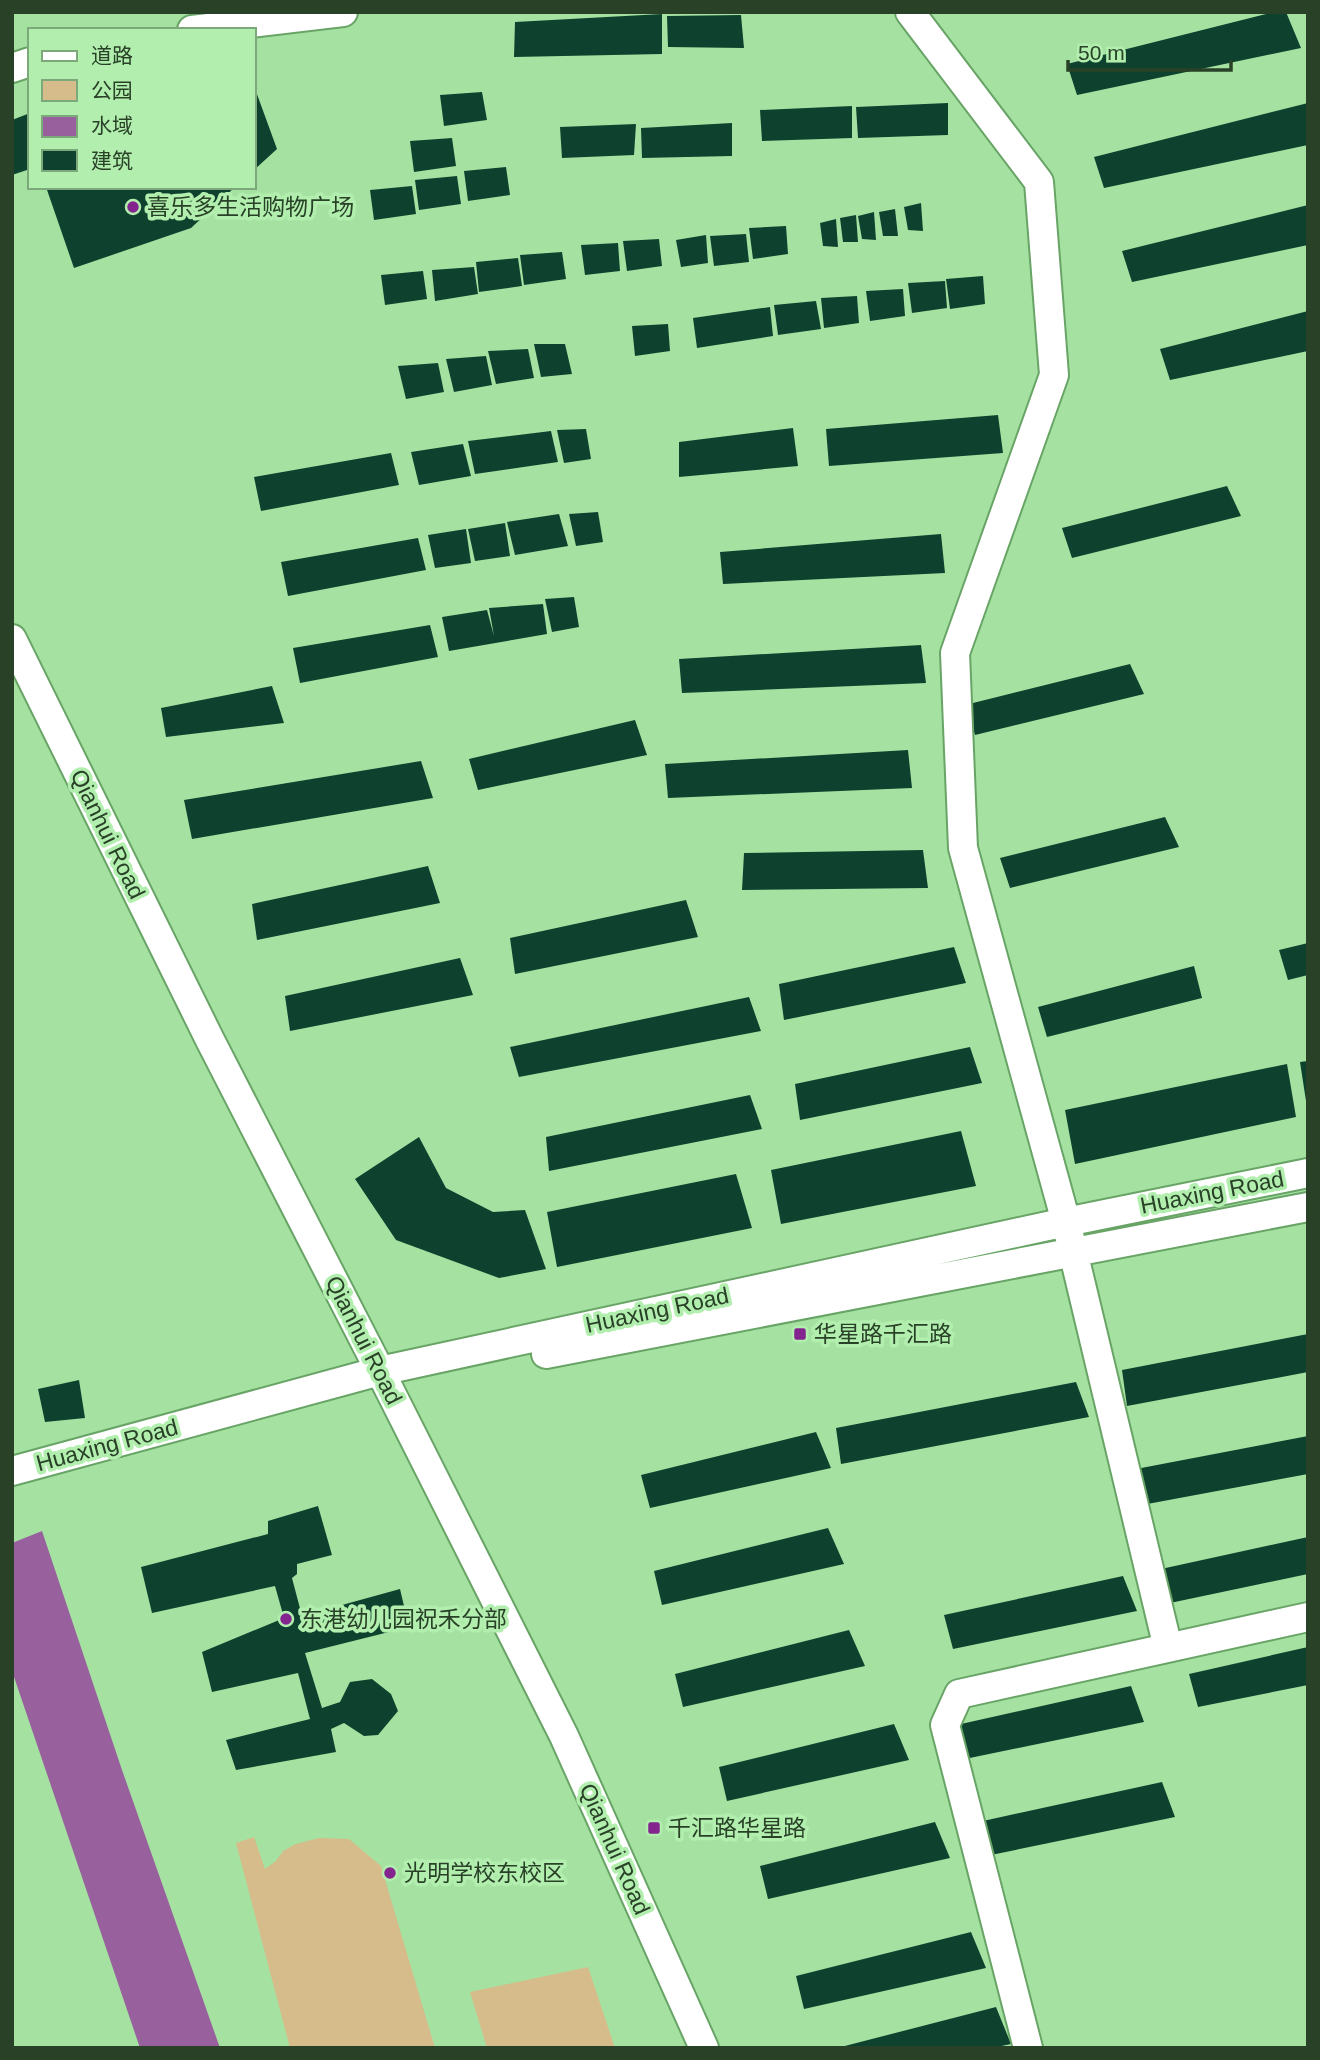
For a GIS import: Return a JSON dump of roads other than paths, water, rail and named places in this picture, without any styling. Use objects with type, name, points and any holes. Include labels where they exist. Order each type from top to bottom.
[{"type":"street","points":[[208,28],[343,12]]},
{"type":"street","points":[[910,12],[1038,182],[1054,375],[955,653],[963,848],[1066,1222],[1168,1648]]},
{"type":"street","name":"Qianhui Road","points":[[12,639],[210,1040],[564,1736],[704,2048]]},
{"type":"street","name":"Huaxing Road","points":[[12,1471],[380,1371],[1066,1222],[1308,1173]]},
{"type":"street","points":[[380,1371],[454,1372],[1308,1207]]},
{"type":"street","points":[[1028,2048],[945,1725],[959,1693],[1308,1617]]},
{"type":"water","points":[[42,1531],[122,1770],[220,2048],[140,2048],[12,1671],[12,1543]]},
{"type":"place","name":"喜乐多生活购物广场","points":[[133,207]]},
{"type":"place","name":"华星路千汇路","points":[[800,1334]]},
{"type":"place","name":"东港幼儿园祝禾分部","points":[[286,1619]]},
{"type":"place","name":"千汇路华星路","points":[[654,1828]]},
{"type":"place","name":"光明学校东校区","points":[[390,1873]]}]
